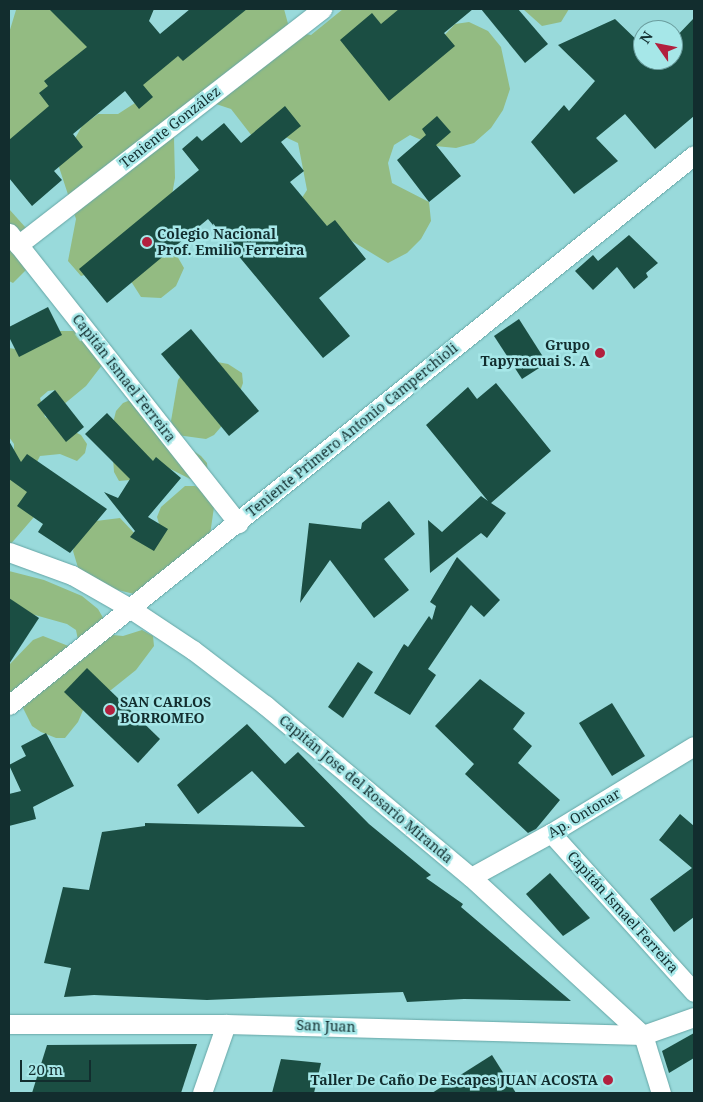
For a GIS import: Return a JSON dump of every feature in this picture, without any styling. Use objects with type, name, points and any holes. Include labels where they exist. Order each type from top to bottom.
[{"type":"street","name":"Teniente González","points":[[14,239],[322,9]]},
{"type":"street","name":"Teniente Primero Antonio Camperchioli","points":[[9,705],[128,606],[238,523],[560,260],[694,155]]},
{"type":"street","name":"Capitán Ismael Ferreira","points":[[14,239],[238,523]]},
{"type":"street","name":"Capitán Jose del Rosario Miranda","points":[[9,552],[72,576],[128,606],[193,650],[265,705],[471,877],[643,1035]]},
{"type":"street","name":"Ap. Ontonar","points":[[471,877],[551,833],[694,746]]},
{"type":"street","name":"Capitán Ismael Ferreira","points":[[551,833],[694,992]]},
{"type":"street","points":[[661,1093],[643,1035],[694,1017]]},
{"type":"street","name":"San Juan","points":[[9,1024],[226,1024],[643,1035]]},
{"type":"street","points":[[202,1093],[226,1024]]},
{"type":"green space","points":[[107,9],[96,45],[77,55],[68,73],[67,93],[18,149],[9,148],[9,33],[16,10]]},
{"type":"green space","points":[[241,9],[284,9],[290,31],[311,35],[343,9],[410,9],[399,20],[402,77],[422,73],[440,40],[455,24],[469,22],[488,31],[501,47],[510,89],[503,110],[491,128],[474,143],[456,148],[435,146],[410,135],[394,145],[388,163],[392,183],[429,202],[431,221],[421,239],[407,253],[388,263],[296,207],[307,190],[298,143],[281,135],[252,136],[231,109],[213,103],[182,119],[174,138],[175,178],[165,235],[184,268],[176,286],[161,298],[141,297],[120,264],[81,276],[68,261],[76,219],[59,167],[82,126],[98,114],[118,114],[135,103],[144,79],[160,64],[236,18]]},
{"type":"green space","points":[[523,9],[569,9],[561,22],[542,26]]},
{"type":"green space","points":[[9,209],[26,228],[33,248],[27,269],[13,283],[9,281]]},
{"type":"green space","points":[[60,331],[84,331],[106,360],[86,386],[63,405],[56,400],[55,390],[48,391],[40,398],[45,417],[81,435],[87,444],[85,453],[77,461],[60,454],[40,456],[27,482],[34,517],[9,546],[9,459],[14,454],[14,444],[9,437],[9,348],[15,349]]},
{"type":"green space","points":[[212,361],[228,364],[242,373],[243,383],[232,414],[214,435],[206,439],[177,435],[171,421],[178,380],[185,370]]},
{"type":"green space","points":[[140,396],[162,415],[157,435],[163,444],[183,444],[201,456],[207,463],[208,474],[190,479],[155,461],[130,480],[119,481],[114,472],[111,431],[116,411],[123,403]]},
{"type":"green space","points":[[185,486],[195,486],[204,491],[214,507],[210,535],[134,594],[82,581],[73,551],[76,540],[88,522],[120,518],[137,536],[160,527],[157,517],[161,507]]},
{"type":"green space","points":[[9,571],[44,580],[82,596],[98,609],[113,635],[123,636],[142,630],[153,636],[154,646],[136,670],[111,690],[90,694],[78,722],[65,738],[56,738],[41,732],[32,726],[23,708],[16,702],[9,702],[9,665],[33,640],[43,636],[71,647],[78,640],[76,630],[67,624],[17,610],[9,604]]},
{"type":"building","points":[[49,9],[154,9],[149,21],[160,34],[190,9],[247,9],[183,61],[178,56],[143,85],[153,97],[139,109],[125,91],[73,134],[83,147],[54,171],[62,180],[32,206],[9,178],[9,140],[49,106],[39,93],[48,86],[44,81],[87,47]]},
{"type":"building","points":[[399,9],[473,9],[444,33],[455,46],[389,101],[340,40],[372,13],[381,24]]},
{"type":"building","points":[[481,9],[518,9],[548,44],[525,63]]},
{"type":"building","points":[[694,18],[694,116],[655,149],[625,114],[596,138],[618,161],[574,194],[531,142],[564,105],[569,111],[595,81],[558,45],[615,19],[633,36],[633,70],[683,70],[683,30]]},
{"type":"building","points":[[285,106],[301,126],[281,142],[304,171],[290,182],[327,226],[335,220],[366,259],[319,298],[350,336],[323,358],[208,219],[107,303],[79,269],[199,170],[182,149],[197,136],[202,141],[224,123],[241,143]]},
{"type":"building","points":[[437,116],[451,132],[436,145],[461,176],[429,202],[397,160],[426,135],[422,129]]},
{"type":"building","points":[[629,235],[658,263],[646,273],[648,277],[634,289],[617,267],[593,290],[575,271],[593,255],[598,261]]},
{"type":"building","points":[[48,307],[62,335],[19,357],[9,337],[9,327]]},
{"type":"building","points":[[519,319],[547,363],[522,379],[494,336]]},
{"type":"building","points":[[191,329],[259,411],[229,436],[161,354]]},
{"type":"building","points":[[496,383],[551,451],[491,503],[506,513],[487,538],[481,533],[430,573],[428,520],[442,532],[481,496],[488,501],[426,425],[468,387],[477,399]]},
{"type":"building","points":[[55,390],[84,427],[66,442],[37,405]]},
{"type":"building","points":[[107,413],[153,461],[156,457],[181,478],[148,517],[168,529],[154,551],[130,537],[135,531],[104,492],[118,498],[130,479],[85,434]]},
{"type":"building","points":[[9,441],[21,462],[27,454],[107,509],[70,553],[38,532],[43,524],[17,506],[27,492],[9,479]]},
{"type":"building","points":[[389,501],[415,534],[384,559],[409,590],[374,618],[330,560],[300,603],[309,523],[361,529],[362,523]]},
{"type":"building","points":[[457,557],[500,600],[484,617],[471,605],[428,669],[436,675],[410,715],[374,693],[404,644],[408,647],[429,616],[432,620],[436,606],[430,602]]},
{"type":"building","points":[[9,598],[39,618],[9,664]]},
{"type":"building","points":[[358,662],[373,672],[343,718],[328,707]]},
{"type":"building","points":[[87,668],[160,739],[138,763],[64,692]]},
{"type":"building","points":[[480,679],[525,713],[513,729],[532,746],[518,763],[560,800],[536,829],[528,833],[465,774],[474,764],[435,726]]},
{"type":"building","points":[[612,703],[645,756],[612,776],[579,723]]},
{"type":"building","points":[[247,724],[285,764],[298,752],[369,824],[431,875],[426,878],[463,904],[461,907],[571,1001],[464,999],[407,1002],[403,992],[207,1000],[94,995],[64,997],[71,968],[44,963],[63,887],[89,890],[102,832],[145,826],[145,823],[305,827],[252,771],[198,814],[177,785]]},
{"type":"building","points":[[46,733],[74,786],[33,807],[36,819],[9,826],[9,794],[21,791],[9,765],[26,756],[21,746]]},
{"type":"building","points":[[680,814],[694,826],[694,917],[674,932],[650,899],[692,868],[659,840]]},
{"type":"building","points":[[550,873],[590,918],[563,936],[526,894]]},
{"type":"building","points":[[694,1033],[694,1058],[669,1073],[662,1051]]},
{"type":"building","points":[[197,1044],[181,1093],[32,1093],[47,1045]]},
{"type":"building","points":[[492,1055],[516,1093],[432,1093]]},
{"type":"building","points":[[281,1059],[321,1063],[314,1093],[272,1093]]},
{"type":"place","name":"Colegio Nacional Prof. Emilio Ferreira","points":[[147,242]]},
{"type":"place","name":"Grupo Tapyracuai S. A","points":[[600,353]]},
{"type":"place","name":"SAN CARLOS BORROMEO","points":[[110,710]]},
{"type":"place","name":"Taller De Caño De Escapes JUAN ACOSTA","points":[[608,1080]]}]
